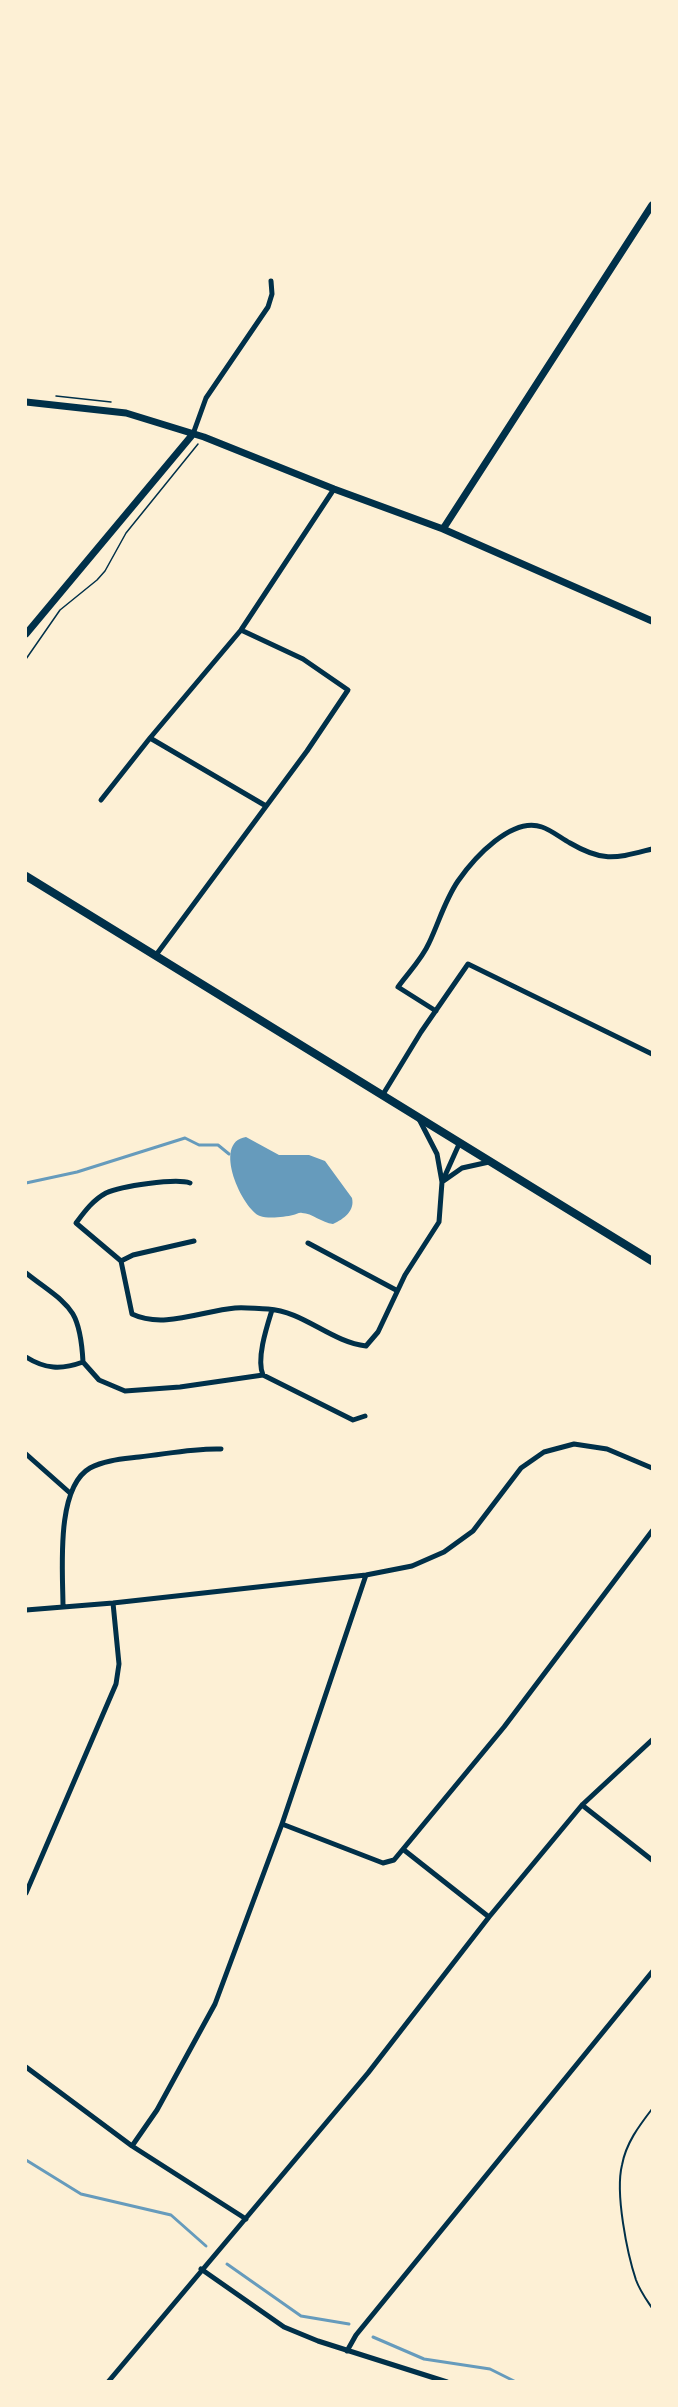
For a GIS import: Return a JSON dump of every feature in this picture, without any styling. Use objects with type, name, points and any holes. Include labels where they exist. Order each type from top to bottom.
[{"type":"main road","points":[[26,876],[652,1261]]},
{"type":"street","points":[[443,529],[652,205]]},
{"type":"street","points":[[26,634],[193,434],[206,398],[268,307],[272,294],[271,281]]},
{"type":"street","points":[[26,402],[126,413],[193,434],[443,529],[652,621]]},
{"type":"street","points":[[101,800],[241,630],[334,489]]},
{"type":"street","points":[[156,955],[307,751],[348,690],[303,659],[241,630]]},
{"type":"street","points":[[150,738],[266,806]]},
{"type":"street","points":[[436,1011],[398,987],[429,944],[438,920],[459,880],[484,851],[503,835],[521,825],[541,826],[596,856],[614,858],[652,849]]},
{"type":"street","points":[[382,1096],[468,964],[652,1054]]},
{"type":"street","points":[[190,1183],[182,1180],[107,1192],[90,1205],[76,1223],[121,1261],[132,1314],[153,1320],[237,1308],[272,1310],[288,1313],[352,1344],[366,1346],[378,1332],[396,1290],[439,1222],[442,1182],[438,1154],[418,1118]]},
{"type":"street","points":[[442,1182],[461,1142]]},
{"type":"street","points":[[442,1182],[462,1168],[491,1162]]},
{"type":"street","points":[[121,1261],[133,1255],[194,1241]]},
{"type":"street","points":[[308,1244],[396,1290]]},
{"type":"street","points":[[26,1273],[64,1302],[75,1314],[81,1332],[83,1362],[99,1380],[125,1391],[180,1387],[263,1374]]},
{"type":"street","points":[[272,1310],[266,1330],[260,1368],[263,1374],[352,1420],[365,1416]]},
{"type":"street","points":[[26,1357],[51,1368],[68,1368],[83,1362]]},
{"type":"street","points":[[26,1610],[113,1603],[366,1575],[412,1566],[444,1552],[473,1531],[521,1468],[544,1452],[574,1444],[607,1449],[652,1467]]},
{"type":"street","points":[[63,1607],[64,1543],[70,1493],[75,1483],[87,1470],[110,1461],[200,1448],[221,1449]]},
{"type":"street","points":[[26,1454],[70,1493]]},
{"type":"street","points":[[282,1824],[383,1863],[394,1860],[504,1727],[652,1531]]},
{"type":"street","points":[[132,2146],[157,2110],[215,2004],[282,1824],[366,1575]]},
{"type":"street","points":[[26,1893],[116,1684],[119,1664],[113,1603]]},
{"type":"street","points":[[108,2382],[368,2073],[489,1917],[582,1805],[652,1740]]},
{"type":"street","points":[[582,1805],[652,1860]]},
{"type":"street","points":[[404,1850],[489,1917]]},
{"type":"street","points":[[347,2351],[356,2335],[652,1972]]},
{"type":"street","points":[[26,2067],[132,2146],[246,2219]]},
{"type":"street","points":[[201,2270],[284,2326],[347,2351],[429,2374],[447,2382]]},
{"type":"lane","points":[[652,2109],[629,2144],[621,2166],[619,2189],[636,2280],[652,2308]]},
{"type":"path","points":[[26,659],[60,610],[105,571],[126,533],[199,443]]},
{"type":"water","points":[[246,1137],[279,1155],[309,1155],[325,1161],[352,1198],[352,1207],[348,1214],[333,1224],[306,1213],[267,1217],[260,1216],[253,1211],[239,1190],[231,1163],[231,1151],[236,1142]]},
{"type":"waterway","points":[[26,1183],[77,1172],[185,1138],[199,1145],[218,1145],[229,1154]]},
{"type":"waterway","points":[[26,2160],[81,2194],[171,2215],[206,2246]]},
{"type":"waterway","points":[[227,2264],[301,2316],[349,2324]]},
{"type":"waterway","points":[[373,2337],[424,2359],[490,2369],[516,2382]]}]
